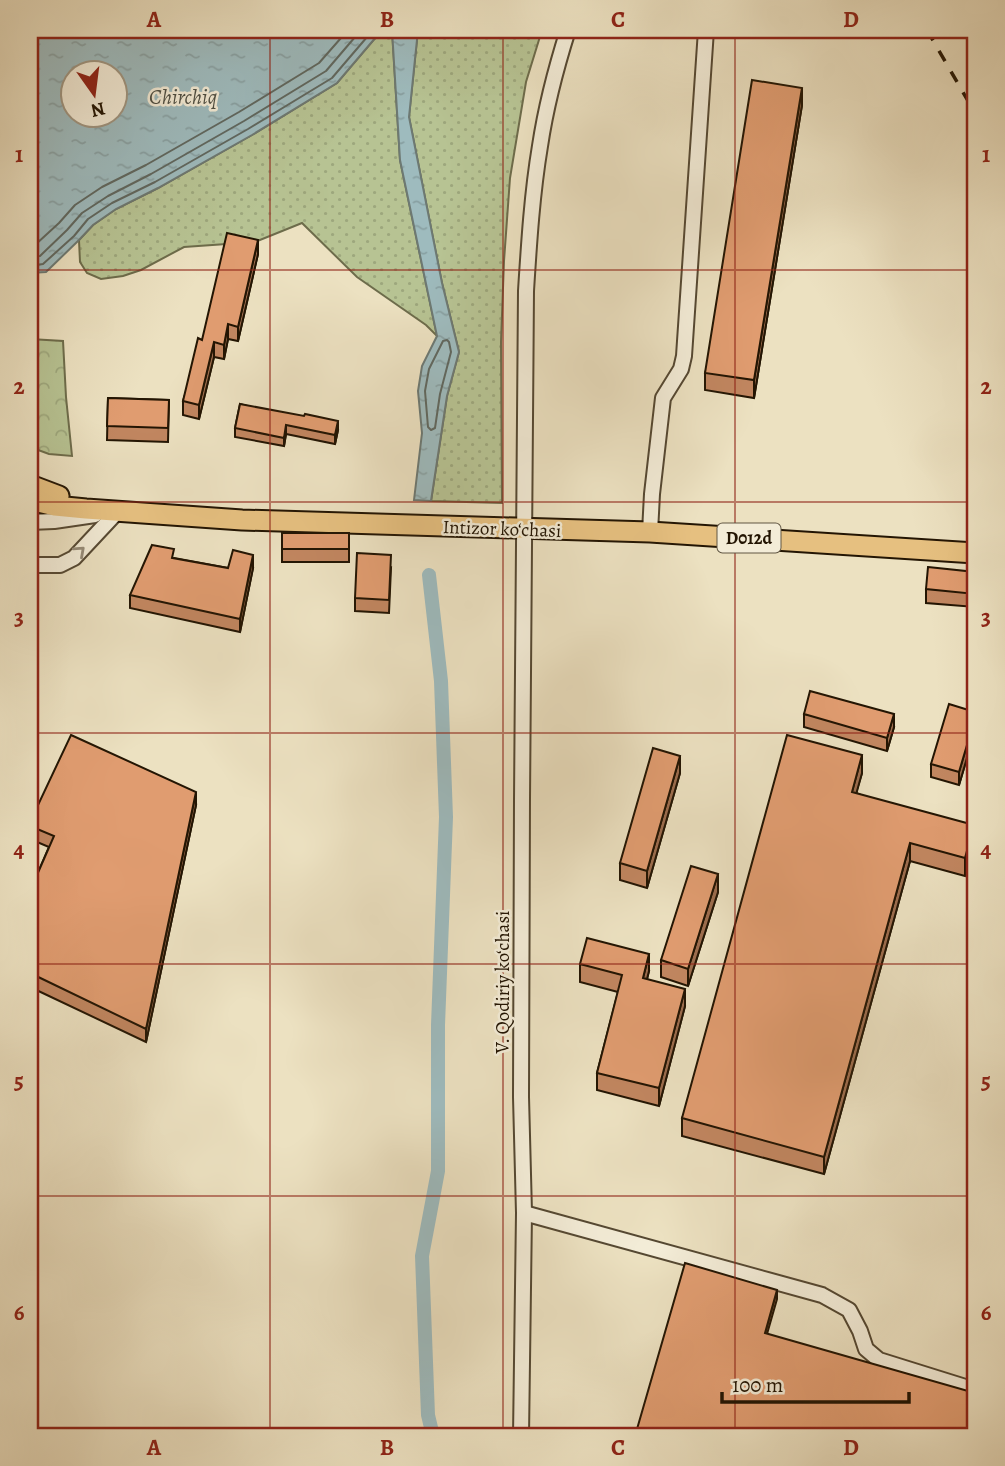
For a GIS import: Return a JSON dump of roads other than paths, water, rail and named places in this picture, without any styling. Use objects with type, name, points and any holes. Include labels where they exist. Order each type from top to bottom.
[{"type":"main road","name":"D012d","points":[[30,485],[69,500],[117,512]]},
{"type":"main road","name":"D012d","points":[[30,500],[71,508],[117,512]]},
{"type":"main road","name":"Intizor ko‘chasi","points":[[117,512],[242,520],[650,532],[975,554]]},
{"type":"street","name":"V. Qodiriy ko‘chasi","points":[[521,1436],[526,291],[531,218],[544,122],[568,30]]},
{"type":"street","points":[[650,532],[663,398],[681,369],[684,356],[706,30]]},
{"type":"street","points":[[30,565],[60,565],[74,558],[117,512]]},
{"type":"street","name":"Intizor ko‘chasi","points":[[30,522],[117,512]]},
{"type":"street","points":[[524,1213],[822,1295],[849,1310],[866,1349],[879,1360],[975,1390]]},
{"type":"water","name":"Chirchiq","points":[[30,30],[382,30],[337,83],[252,135],[116,209],[93,225],[46,272],[30,273]]},
{"type":"water","points":[[392,30],[418,30],[409,117],[442,283],[459,352],[447,396],[431,501],[414,500],[422,433],[418,391],[422,366],[437,336],[400,160]]},
{"type":"waterway","points":[[429,575],[441,681],[446,817],[438,1025],[438,1171],[422,1256],[428,1415],[433,1436]]},
{"type":"railway","points":[[927,30],[975,113]]}]
